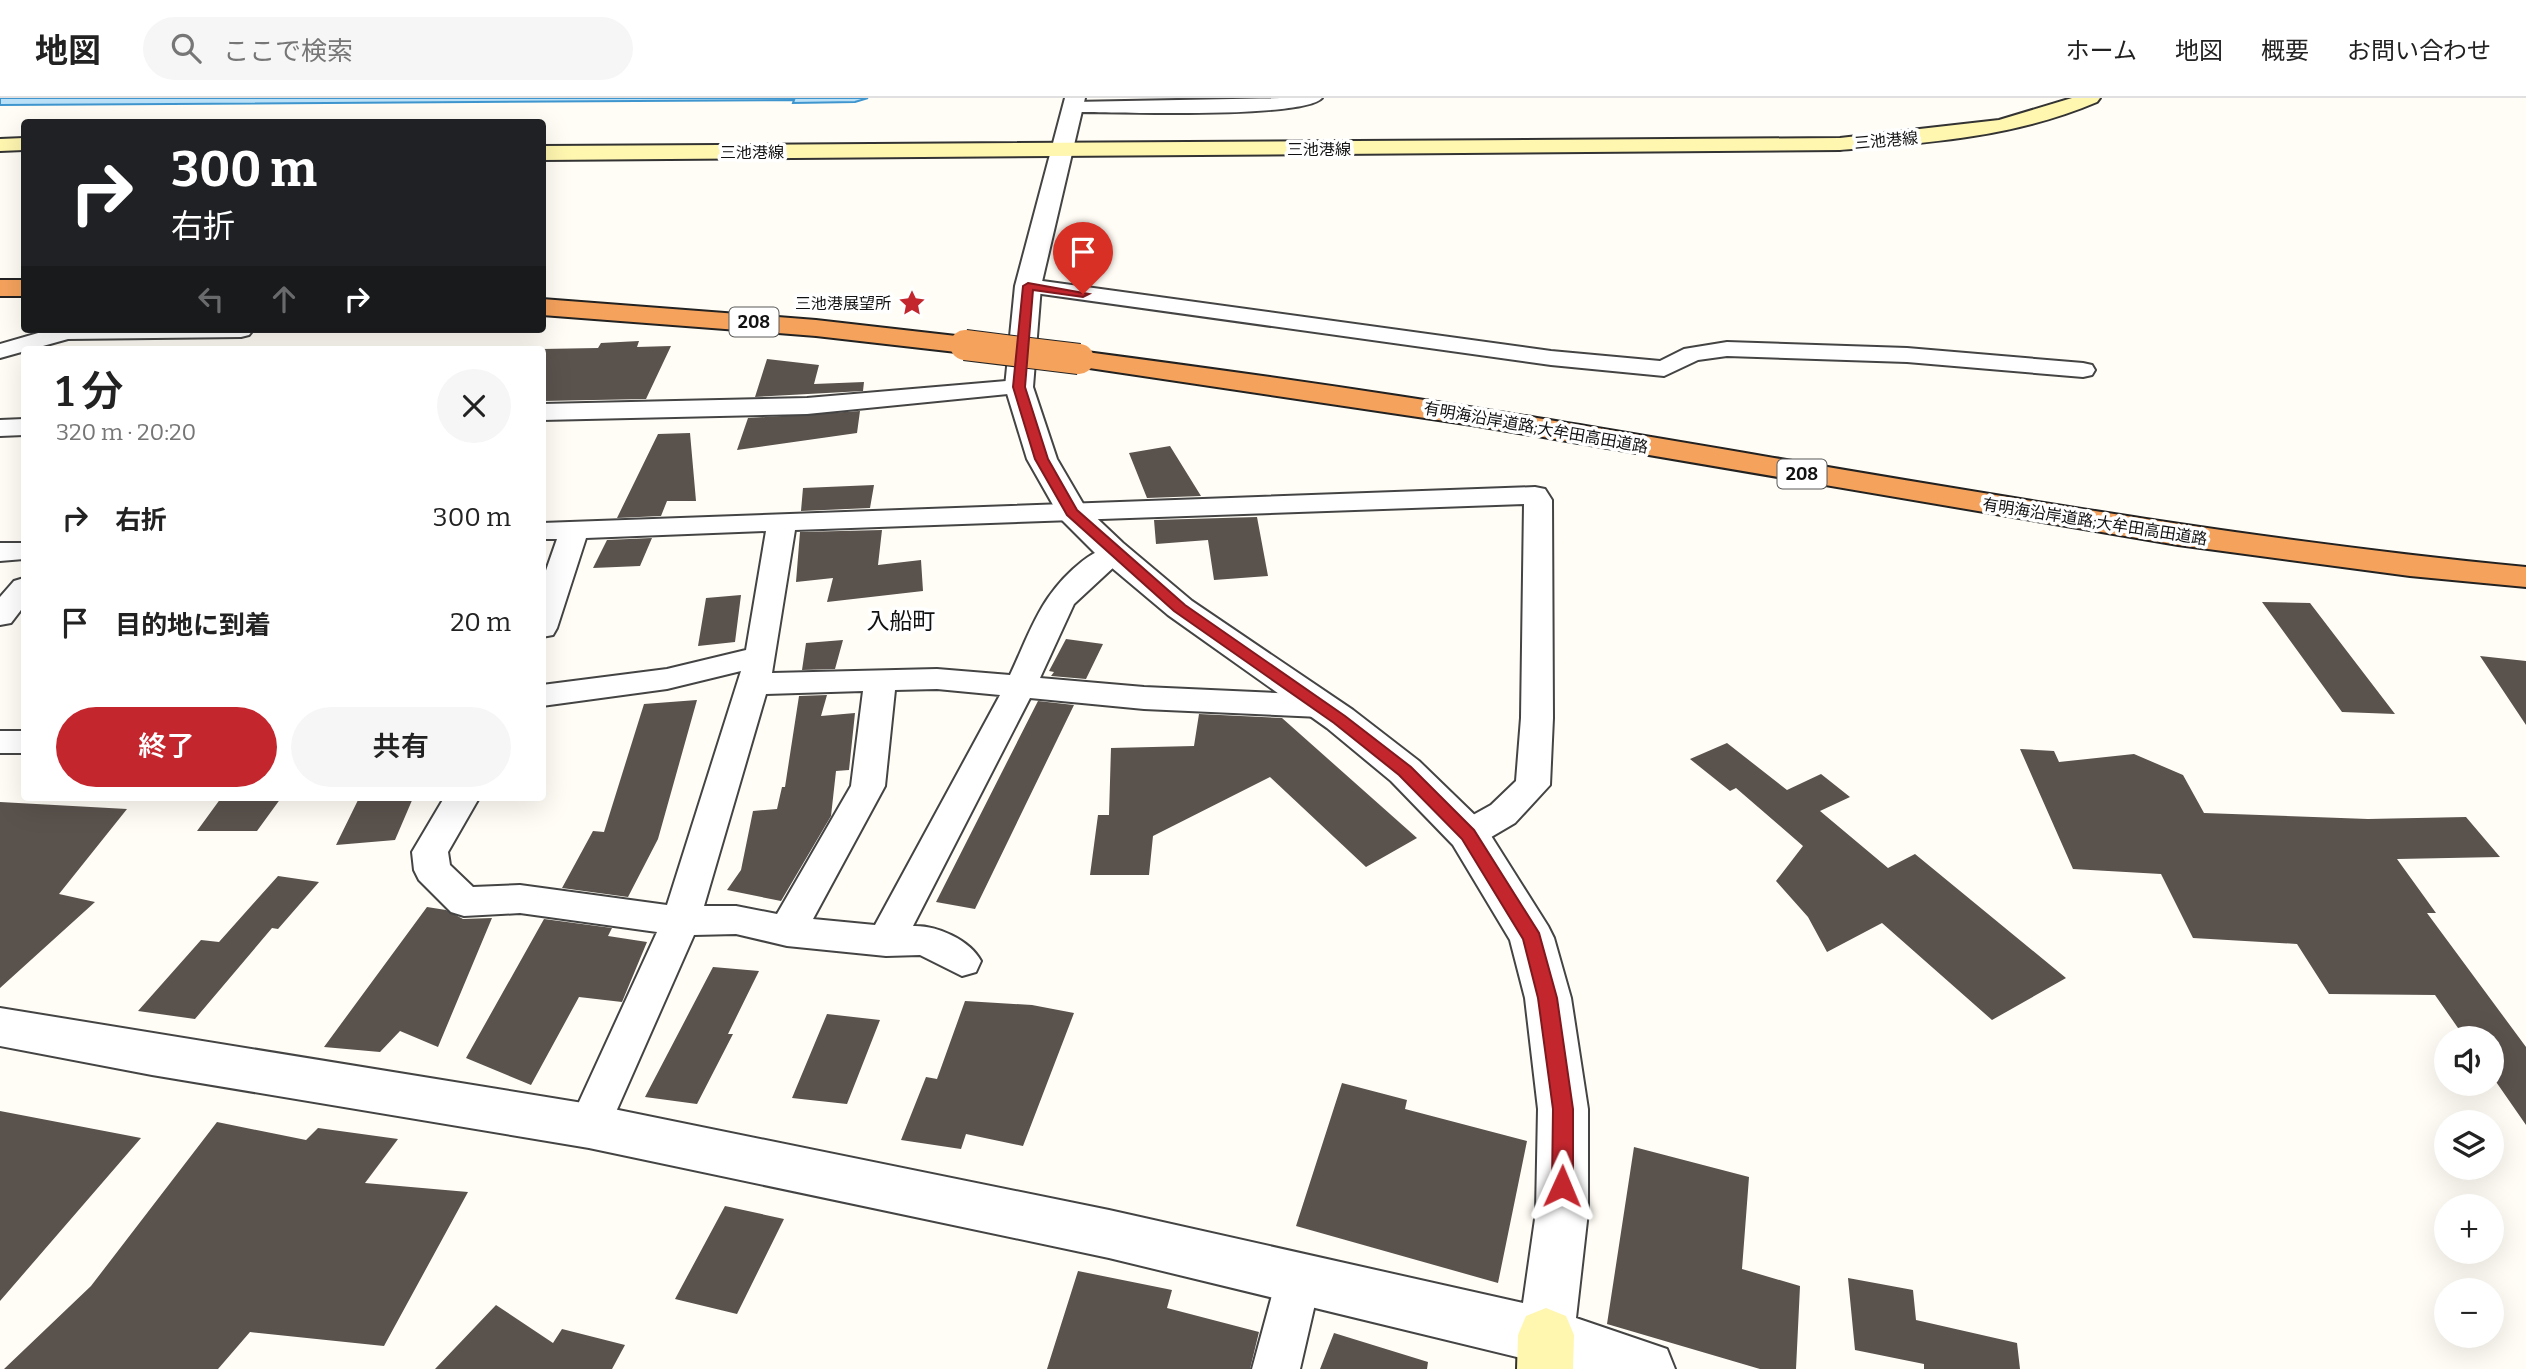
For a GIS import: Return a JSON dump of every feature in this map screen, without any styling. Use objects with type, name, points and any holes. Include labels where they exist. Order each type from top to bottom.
[{"type":"highway","points":[[0,288],[21,288]]},
{"type":"highway","name":"有明海沿岸道路;大牟田高田道路","points":[[546,307],[802,326],[1079,359],[1422,408],[1996,507],[2238,543],[2526,577]]},
{"type":"main road","name":"三池港線","points":[[546,141],[1069,123],[1825,135],[1961,119],[2045,98]]},
{"type":"main road","name":"三池港線","points":[[546,153],[1069,123],[1840,144],[1980,129],[2036,117],[2090,98]]},
{"type":"main road","points":[[0,145],[21,144]]},
{"type":"main road","points":[[0,155],[21,155]]},
{"type":"street","points":[[1313,98],[1264,106],[1069,123],[1028,286],[1019,387],[1042,459],[1072,512],[1180,608],[1320,706],[1405,771],[1468,834],[1532,938],[1548,998],[1563,1109],[1562,1212],[1546,1352]]},
{"type":"street","points":[[1028,286],[1550,358],[1664,369],[1692,354],[1727,349],[1907,355],[2083,370]]},
{"type":"street","points":[[0,351],[63,333]]},
{"type":"street","points":[[546,412],[807,406],[1019,387]]},
{"type":"street","points":[[0,428],[21,428]]},
{"type":"street","points":[[546,531],[1535,495],[1538,499],[1537,718],[1533,785],[1503,814],[1468,834]]},
{"type":"street","points":[[589,1126],[681,921],[756,670],[782,522]]},
{"type":"street","points":[[546,616],[575,529]]},
{"type":"street","points":[[0,552],[21,551]]},
{"type":"street","points":[[886,942],[1021,685],[1061,601],[1086,575],[1115,553]]},
{"type":"street","points":[[0,617],[21,591]]},
{"type":"street","points":[[546,695],[756,670],[843,680],[880,682],[937,678],[1144,698],[1320,706]]},
{"type":"street","points":[[787,931],[868,786],[880,682]]},
{"type":"street","points":[[0,742],[21,742]]},
{"type":"street","points":[[460,801],[430,852],[432,870],[464,902],[520,899],[681,921],[736,920],[787,931],[886,942],[926,940],[962,961]]},
{"type":"street","points":[[0,1027],[152,1055],[589,1126],[1109,1234],[1298,1278],[1546,1352],[1647,1369]]},
{"type":"street","points":[[1276,1369],[1298,1278]]},
{"type":"water","points":[[0,98],[868,98],[855,102],[793,103],[794,100],[0,105]]},
{"type":"building","points":[[639,341],[637,347],[671,346],[646,399],[546,401],[546,349],[598,348],[601,343]]},
{"type":"building","points":[[767,359],[819,365],[814,384],[864,382],[863,391],[755,397]]},
{"type":"building","points":[[860,411],[857,433],[737,450],[748,418]]},
{"type":"building","points":[[690,433],[696,501],[667,501],[661,516],[617,518],[658,434]]},
{"type":"building","points":[[1170,446],[1201,496],[1147,498],[1129,453]]},
{"type":"building","points":[[874,485],[870,508],[801,511],[803,488]]},
{"type":"building","points":[[1257,517],[1268,576],[1214,580],[1208,540],[1156,544],[1154,520]]},
{"type":"building","points":[[882,530],[878,565],[921,560],[923,591],[827,602],[833,578],[796,582],[800,532]]},
{"type":"building","points":[[652,538],[640,566],[593,568],[607,540]]},
{"type":"building","points":[[741,595],[735,642],[698,646],[706,598]]},
{"type":"building","points":[[2262,602],[2310,603],[2395,714],[2342,712]]},
{"type":"building","points":[[1066,639],[1103,644],[1086,679],[1051,676],[1054,672],[1049,671]]},
{"type":"building","points":[[843,640],[835,669],[802,670],[806,643]]},
{"type":"building","points":[[2480,656],[2526,661],[2526,725]]},
{"type":"building","points":[[827,695],[821,716],[855,713],[849,770],[836,771],[831,816],[781,901],[727,890],[741,870],[753,811],[777,809],[782,787],[785,787],[799,696]]},
{"type":"building","points":[[697,700],[658,839],[628,897],[562,888],[593,831],[604,832],[644,704]]},
{"type":"building","points":[[1038,701],[1074,705],[975,909],[936,902]]},
{"type":"building","points":[[1199,714],[1282,718],[1417,838],[1366,867],[1270,777],[1153,836],[1149,875],[1090,875],[1098,815],[1109,815],[1111,748],[1194,746]]},
{"type":"building","points":[[1727,743],[1787,790],[1821,774],[1850,797],[1820,811],[1888,868],[1915,854],[2066,978],[1992,1020],[1882,923],[1827,952],[1808,917],[1776,881],[1803,846],[1736,788],[1730,791],[1690,759]]},
{"type":"building","points":[[2020,749],[2054,751],[2059,762],[2134,754],[2183,775],[2204,813],[2368,819],[2466,817],[2500,857],[2397,859],[2436,913],[2427,913],[2526,1047],[2526,1125],[2504,1093],[2504,1026],[2457,1026],[2435,995],[2329,994],[2297,944],[2193,938],[2161,874],[2073,869]]},
{"type":"building","points":[[219,801],[279,801],[257,831],[197,831]]},
{"type":"building","points":[[358,801],[412,801],[395,840],[336,845]]},
{"type":"building","points":[[0,802],[127,809],[59,894],[95,902],[0,988]]},
{"type":"building","points":[[278,876],[319,882],[278,929],[272,928],[195,1019],[138,1011],[201,940],[219,942]]},
{"type":"building","points":[[427,907],[446,910],[463,919],[492,918],[438,1047],[400,1031],[380,1052],[324,1047]]},
{"type":"building","points":[[544,919],[612,928],[608,936],[647,942],[622,1002],[579,997],[531,1085],[466,1058]]},
{"type":"building","points":[[713,967],[759,971],[728,1034],[733,1034],[697,1104],[645,1097]]},
{"type":"building","points":[[965,1001],[1032,1005],[1074,1013],[1023,1146],[966,1134],[961,1149],[901,1140],[926,1077],[937,1079]]},
{"type":"building","points":[[827,1014],[880,1020],[847,1104],[792,1098]]},
{"type":"building","points":[[1342,1083],[1407,1100],[1405,1109],[1527,1141],[1498,1283],[1296,1226]]},
{"type":"building","points":[[0,1111],[141,1138],[0,1301]]},
{"type":"building","points":[[217,1122],[306,1140],[318,1128],[398,1139],[365,1183],[468,1192],[384,1346],[250,1332],[218,1369],[4,1369],[91,1286]]},
{"type":"building","points":[[1634,1147],[1749,1177],[1742,1269],[1800,1286],[1796,1369],[1760,1369],[1607,1324]]},
{"type":"building","points":[[725,1206],[784,1219],[737,1314],[675,1299]]},
{"type":"building","points":[[1078,1271],[1172,1290],[1167,1308],[1259,1332],[1250,1369],[1047,1369]]},
{"type":"building","points":[[1848,1278],[1913,1290],[1916,1320],[2017,1343],[2020,1369],[1924,1369],[1924,1364],[1855,1350]]},
{"type":"building","points":[[496,1305],[553,1343],[562,1329],[625,1345],[612,1369],[435,1369]]},
{"type":"building","points":[[1334,1333],[1428,1362],[1427,1369],[1320,1369]]},
{"type":"place","name":"三池港展望所","points":[[912,303]]},
{"type":"district","name":"入船町","points":[[901,621]]},
{"type":"route","points":[[1083,294],[1028,286],[1019,387],[1042,459],[1072,512],[1111,550],[1180,608],[1340,719],[1405,771],[1468,834],[1532,938],[1548,998],[1563,1109],[1562,1186]]}]
